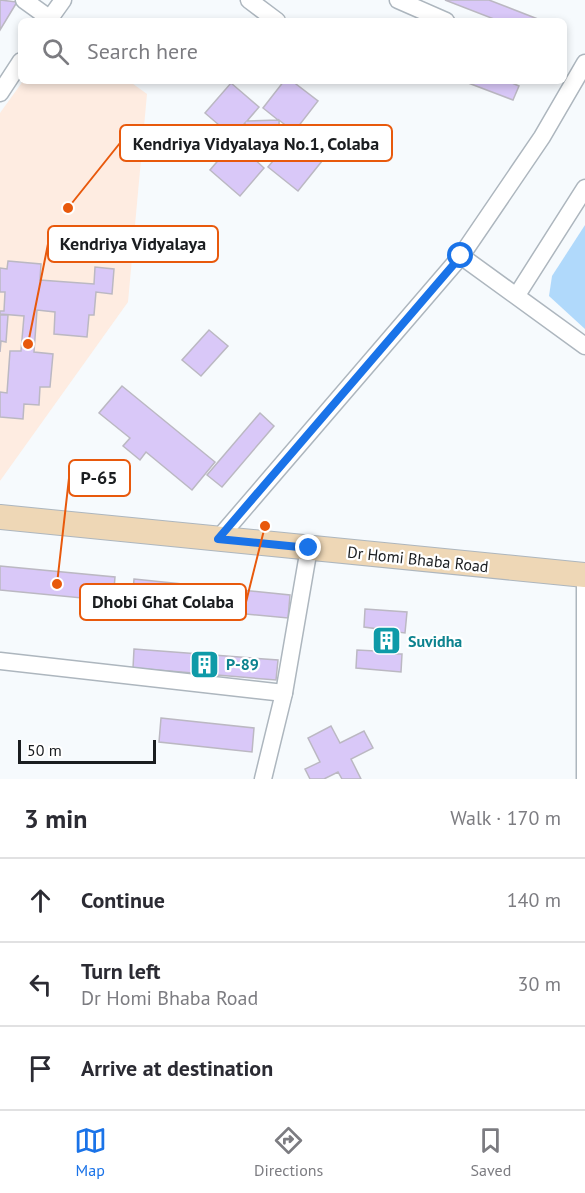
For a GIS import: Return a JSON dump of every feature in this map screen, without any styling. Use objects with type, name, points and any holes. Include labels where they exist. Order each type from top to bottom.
[{"type":"street","points":[[24,0],[46,18]]},
{"type":"street","points":[[50,18],[63,0]]},
{"type":"street","points":[[249,0],[273,18]]},
{"type":"street","points":[[398,0],[439,18]]},
{"type":"street","points":[[218,539],[461,256],[542,137],[585,63]]},
{"type":"street","points":[[0,93],[18,66]]},
{"type":"street","points":[[517,295],[585,188]]},
{"type":"street","points":[[461,256],[585,346]]},
{"type":"street","name":"Dr Homi Bhaba Road","points":[[0,517],[585,577]]},
{"type":"street","points":[[263,779],[284,693],[309,548]]},
{"type":"street","points":[[585,577],[585,779]]},
{"type":"street","points":[[0,661],[284,693]]},
{"type":"shaded area","points":[[21,84],[133,84],[147,94],[128,302],[0,481],[0,113]]},
{"type":"shaded area","points":[[585,225],[585,329],[549,296],[552,276]]},
{"type":"building","points":[[0,0],[17,2],[0,30]]},
{"type":"building","points":[[445,0],[489,0],[535,18],[491,18]]},
{"type":"building","points":[[230,84],[259,107],[247,121],[278,120],[263,108],[282,84],[296,84],[318,101],[294,132],[279,120],[280,152],[292,137],[322,161],[298,191],[268,167],[278,155],[250,155],[264,168],[240,196],[210,170],[234,142],[246,152],[245,123],[233,137],[205,113]]},
{"type":"building","points":[[471,84],[514,84],[519,86],[513,100]]},
{"type":"building","points":[[8,261],[41,264],[40,280],[94,284],[95,267],[114,269],[112,294],[96,292],[94,315],[89,315],[87,337],[54,334],[55,312],[37,310],[34,352],[53,354],[50,387],[40,387],[39,405],[24,404],[23,419],[0,417],[0,392],[7,393],[10,351],[21,351],[24,316],[0,314],[0,311],[4,311],[5,292],[0,292],[0,268],[7,269]]},
{"type":"building","points":[[0,315],[8,315],[6,342],[1,341],[0,352]]},
{"type":"building","points":[[209,330],[228,346],[201,376],[182,360]]},
{"type":"building","points":[[122,386],[215,462],[192,490],[146,452],[140,460],[123,446],[130,438],[99,413]]},
{"type":"building","points":[[260,413],[274,426],[222,487],[207,475]]},
{"type":"building","points":[[0,566],[115,577],[113,601],[0,590]]},
{"type":"building","points":[[134,579],[290,595],[288,618],[132,603]]},
{"type":"building","name":"Suvidha","points":[[365,609],[407,612],[405,633],[398,632],[396,654],[402,654],[401,672],[356,668],[357,650],[376,651],[378,629],[364,627]]},
{"type":"building","name":"P-89","points":[[134,649],[278,660],[276,680],[133,668]]},
{"type":"building","points":[[161,718],[254,728],[252,752],[159,742]]},
{"type":"building","points":[[331,726],[340,743],[364,731],[373,748],[351,759],[361,779],[342,779],[338,772],[324,779],[310,779],[305,769],[320,762],[308,738]]},
{"type":"place","name":"Kendriya Vidyalaya No.1, Colaba","points":[[68,208]]},
{"type":"place","name":"Kendriya Vidyalaya","points":[[28,344]]},
{"type":"place","name":"Dhobi Ghat Colaba","points":[[265,526]]},
{"type":"place","name":"P-65","points":[[57,584]]},
{"type":"place","name":"Suvidha","points":[[387,641]]},
{"type":"place","name":"P-89","points":[[205,664]]},
{"type":"route","points":[[309,548],[218,539],[461,256]]}]
